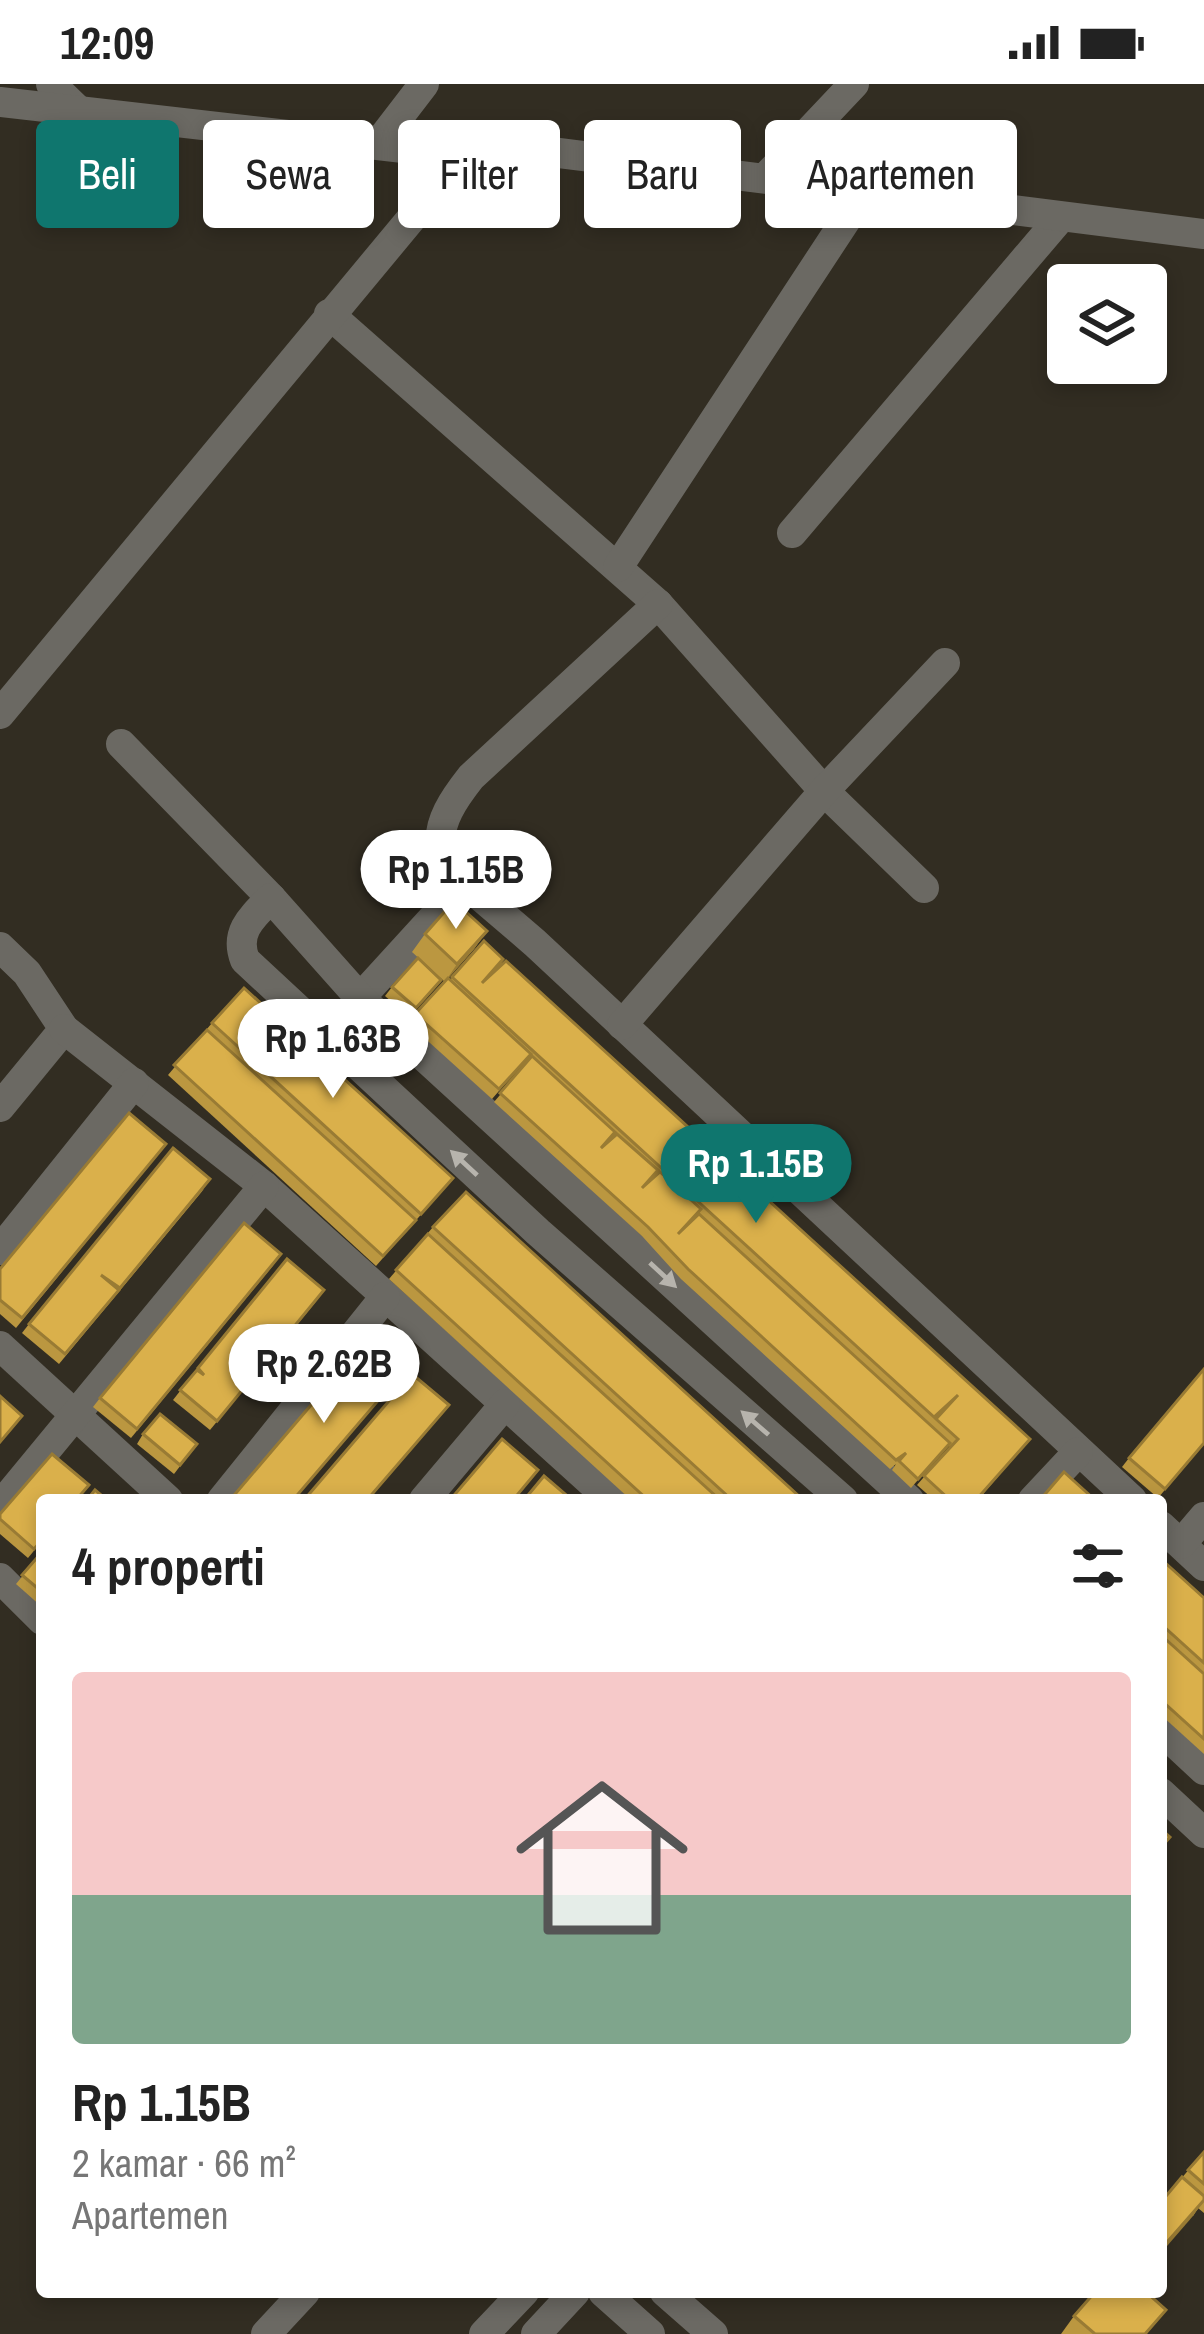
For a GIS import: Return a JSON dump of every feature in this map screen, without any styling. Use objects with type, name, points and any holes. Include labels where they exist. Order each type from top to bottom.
[{"type":"street","points":[[52,84],[79,111]]},
{"type":"street","points":[[378,144],[424,84]]},
{"type":"street","points":[[820,120],[854,84]]},
{"type":"street","points":[[0,102],[398,147]]},
{"type":"street","points":[[560,153],[765,177]]},
{"type":"street","points":[[1017,212],[1204,234]]},
{"type":"street","points":[[793,533],[1061,217]]},
{"type":"street","points":[[0,714],[402,228]]},
{"type":"street","points":[[617,567],[841,228]]},
{"type":"street","points":[[329,314],[658,604],[824,791],[924,888]]},
{"type":"street","points":[[658,604],[471,777],[453,800],[444,824],[442,850],[465,883],[1125,1494]]},
{"type":"street","points":[[622,1025],[824,791],[945,663]]},
{"type":"street","points":[[121,744],[271,898],[360,998],[902,1494]]},
{"type":"street","points":[[360,998],[465,883]]},
{"type":"street","points":[[271,898],[242,931],[240,947],[245,960],[538,1232],[837,1494]]},
{"type":"street","points":[[0,947],[27,974],[64,1029],[264,1186],[603,1494]]},
{"type":"street","points":[[0,1107],[64,1029]]},
{"type":"street","points":[[0,1250],[134,1083]]},
{"type":"street","points":[[0,1506],[264,1186]]},
{"type":"street","points":[[226,1494],[385,1297]]},
{"type":"street","points":[[0,1346],[161,1494]]},
{"type":"street","points":[[429,1494],[505,1404]]},
{"type":"street","points":[[1039,1494],[1078,1451]]},
{"type":"street","points":[[842,1494],[865,1461]]},
{"type":"street","points":[[1182,1545],[1204,1517]]},
{"type":"street","points":[[0,1578],[36,1614]]},
{"type":"street","points":[[1167,1736],[1204,1770]]},
{"type":"street","points":[[1167,1799],[1204,1833]]},
{"type":"street","points":[[266,2334],[299,2298]]},
{"type":"street","points":[[484,2334],[518,2298]]},
{"type":"street","points":[[536,2334],[569,2298]]},
{"type":"street","points":[[610,2298],[650,2334]]},
{"type":"street","points":[[672,2298],[712,2334]]},
{"type":"building","points":[[454,901],[487,931],[457,964],[425,934]]},
{"type":"building","points":[[484,941],[503,959],[482,983],[506,961],[1030,1439],[981,1494],[944,1494],[924,1476],[958,1439],[936,1419],[958,1395],[934,1417],[452,977]]},
{"type":"building","points":[[418,958],[441,980],[416,1008],[392,987]]},
{"type":"building","points":[[448,978],[531,1054],[499,1089],[415,1014]]},
{"type":"building","points":[[244,988],[453,1178],[421,1214],[212,1023]]},
{"type":"building","points":[[207,1030],[416,1220],[383,1256],[174,1065]]},
{"type":"building","points":[[532,1056],[615,1132],[601,1148],[617,1134],[658,1170],[642,1188],[660,1172],[701,1209],[678,1234],[699,1214],[950,1443],[918,1479],[899,1461],[906,1453],[896,1460],[500,1093]]},
{"type":"building","points":[[129,1113],[166,1144],[22,1318],[0,1300],[0,1269]]},
{"type":"building","points":[[173,1148],[210,1179],[120,1288],[101,1275],[119,1290],[65,1354],[29,1324]]},
{"type":"building","points":[[466,1192],[797,1494],[725,1494],[433,1227]]},
{"type":"building","points":[[244,1223],[281,1254],[137,1429],[100,1398]]},
{"type":"building","points":[[428,1234],[713,1494],[641,1494],[396,1270]]},
{"type":"building","points":[[287,1259],[324,1290],[217,1421],[180,1390],[197,1370],[204,1375],[198,1368]]},
{"type":"building","points":[[370,1336],[406,1368],[298,1494],[235,1494]]},
{"type":"building","points":[[1204,1369],[1204,1443],[1165,1489],[1129,1458]]},
{"type":"building","points":[[412,1374],[449,1405],[372,1494],[309,1494]]},
{"type":"building","points":[[0,1396],[22,1416],[0,1442]]},
{"type":"building","points":[[160,1414],[197,1444],[180,1465],[143,1434]]},
{"type":"building","points":[[502,1439],[538,1470],[518,1494],[455,1494]]},
{"type":"building","points":[[52,1454],[89,1485],[81,1494],[36,1494],[34,1549],[0,1514]]},
{"type":"building","points":[[1064,1472],[1088,1494],[1045,1494]]},
{"type":"building","points":[[544,1476],[565,1494],[529,1494]]},
{"type":"building","points":[[36,1559],[36,1587],[22,1575]]},
{"type":"building","points":[[1167,1564],[1204,1598],[1204,1663],[1167,1629]]},
{"type":"building","points":[[1167,1640],[1204,1674],[1204,1739],[1167,1705]]},
{"type":"building","points":[[1204,2152],[1204,2184],[1188,2170]]},
{"type":"building","points":[[1182,2177],[1204,2200],[1167,2242],[1167,2195]]},
{"type":"building","points":[[1090,2298],[1153,2298],[1166,2310],[1145,2334],[1095,2334],[1074,2316]]}]
